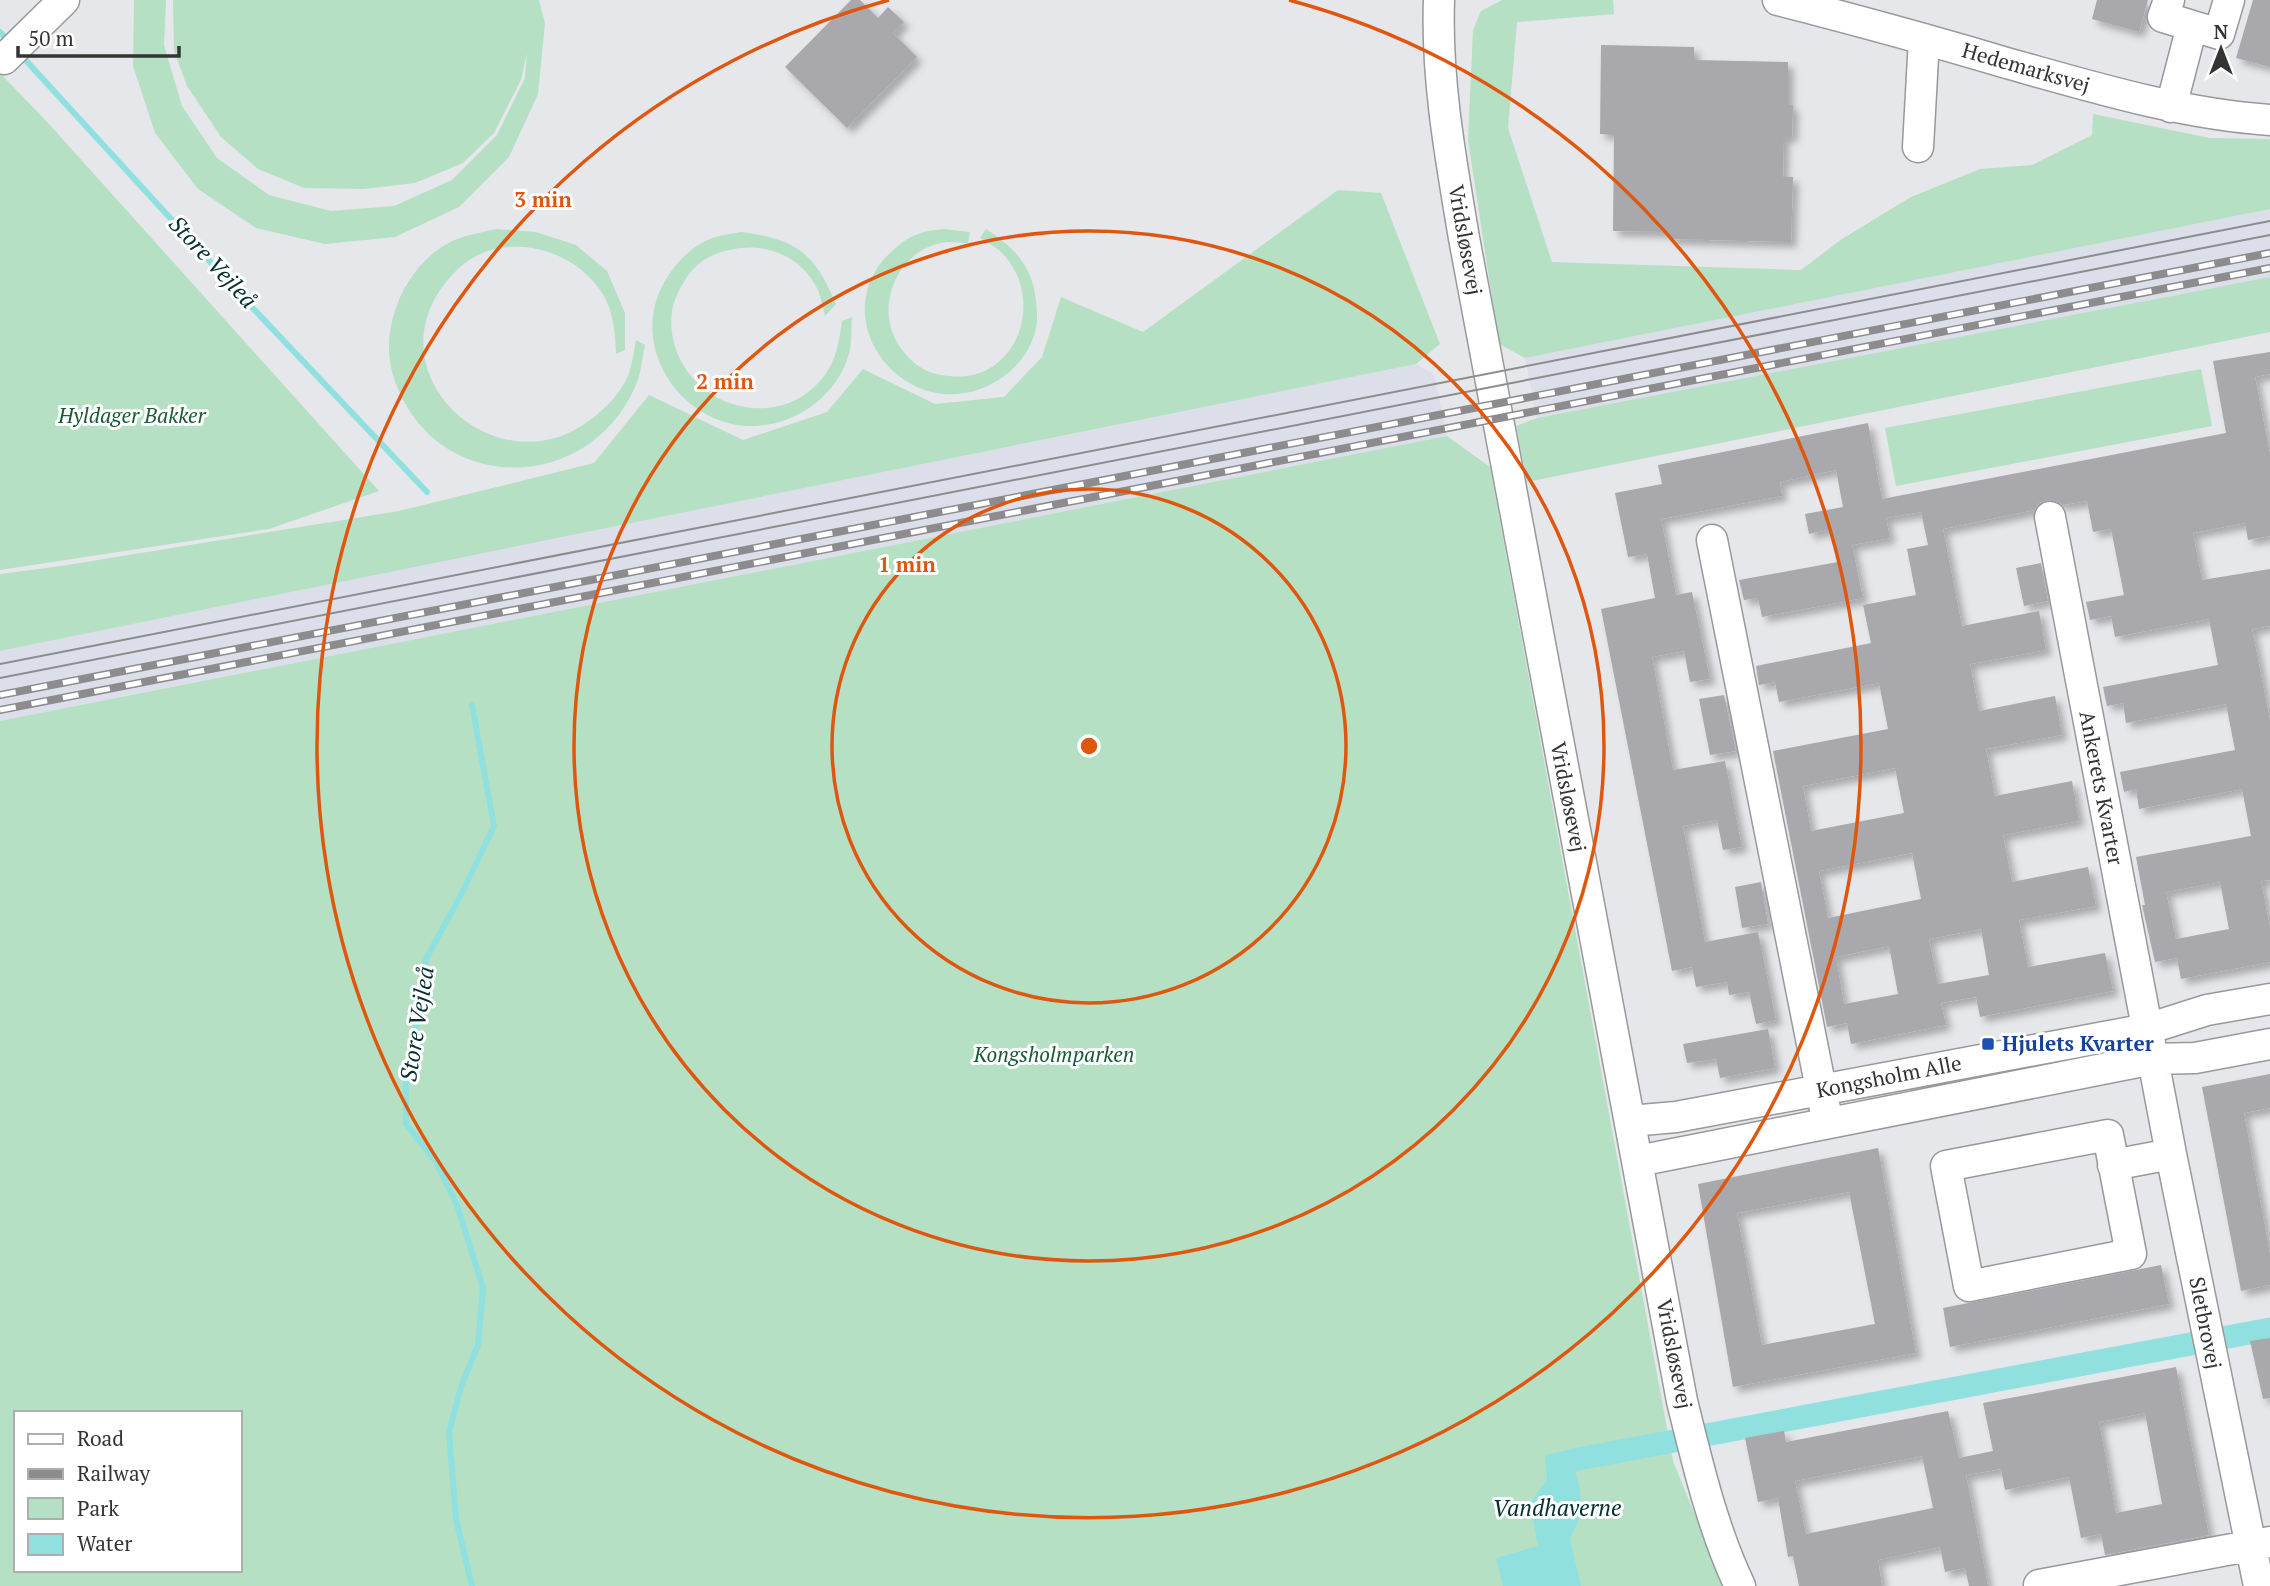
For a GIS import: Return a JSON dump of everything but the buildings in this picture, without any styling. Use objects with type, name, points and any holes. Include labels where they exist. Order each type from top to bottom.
[{"type":"street","points":[[4,59],[64,0]]},
{"type":"street","name":"Vridsløsevej","points":[[1440,0],[1440,61],[1445,118],[1464,238],[1682,1401],[1696,1458],[1740,1586]]},
{"type":"street","name":"Hedemarksvej","points":[[1778,0],[1886,13],[1924,38],[2105,91],[2226,117],[2270,120]]},
{"type":"street","points":[[2169,0],[2163,17],[2219,34],[2229,0]]},
{"type":"street","points":[[2171,107],[2192,26]]},
{"type":"street","points":[[1918,147],[1924,38]]},
{"type":"street","name":"Ankerets Kvarter","points":[[2050,517],[2153,1059]]},
{"type":"street","points":[[1712,540],[1828,1123]]},
{"type":"street","name":"Kongsholm Alle","points":[[1630,1121],[1676,1117],[2147,1029],[2207,1010],[2270,999]]},
{"type":"street","name":"Kongsholm Alle","points":[[1638,1161],[2153,1059],[2195,1058],[2270,1044]]},
{"type":"street","name":"Sletbrovej","points":[[2153,1059],[2216,1378],[2261,1544],[2259,1586]]},
{"type":"street","points":[[2108,1135],[2113,1165],[2131,1254],[1969,1286],[1946,1166],[2108,1135]]},
{"type":"street","points":[[2113,1165],[2171,1154]]},
{"type":"street","points":[[2039,1585],[2261,1544]]},
{"type":"shaded area","points":[[2270,209],[2270,277],[1537,418],[1525,358]]},
{"type":"shaded area","points":[[1416,364],[1434,375],[1447,436],[0,721],[0,651]]},
{"type":"green space","points":[[134,0],[166,0],[164,45],[182,106],[217,158],[269,195],[331,211],[394,206],[452,180],[497,135],[525,78],[527,53],[521,80],[494,133],[463,163],[415,183],[364,189],[304,188],[258,169],[221,137],[187,86],[174,51],[173,0],[539,0],[545,23],[538,94],[509,157],[459,207],[395,237],[325,244],[256,228],[198,189],[155,133],[133,66]]},
{"type":"green space","points":[[1502,0],[1613,0],[1614,14],[1517,22],[1508,128],[1552,262],[1801,270],[1842,239],[1911,197],[1980,169],[2032,165],[2092,135],[2093,114],[2210,138],[2270,139],[2270,209],[1525,358],[1499,344],[1468,140],[1473,30],[1481,11]]},
{"type":"green space","name":"Hyldager Bakker","points":[[0,73],[379,491],[269,529],[0,570]]},
{"type":"green space","points":[[1338,190],[1381,193],[1440,344],[1416,364],[0,651],[0,574],[399,511],[594,463],[649,395],[743,440],[827,412],[863,369],[935,404],[1004,397],[1042,357],[1061,297],[1143,332]]},
{"type":"green space","points":[[496,229],[536,232],[576,245],[607,271],[625,313],[625,350],[616,354],[613,322],[602,293],[589,277],[573,264],[536,249],[495,249],[476,256],[459,268],[432,305],[423,343],[431,378],[451,408],[480,430],[515,441],[553,439],[590,420],[607,406],[628,376],[636,340],[645,345],[635,387],[613,422],[585,447],[552,462],[516,468],[481,463],[448,449],[419,424],[398,389],[389,350],[392,321],[399,300],[419,267],[448,243]]},
{"type":"green space","points":[[944,229],[970,232],[968,243],[947,242],[921,251],[902,268],[891,292],[889,318],[894,336],[915,364],[949,376],[973,375],[992,367],[1008,353],[1018,335],[1023,314],[1022,293],[1015,272],[1002,253],[980,238],[986,229],[1017,255],[1034,287],[1037,324],[1028,350],[1003,377],[971,392],[940,394],[912,385],[889,367],[873,344],[865,316],[868,287],[884,259],[913,236]]},
{"type":"green space","points":[[741,232],[776,239],[801,251],[820,272],[836,304],[825,316],[818,290],[809,275],[798,264],[771,250],[740,248],[703,260],[682,285],[674,302],[671,320],[674,343],[684,366],[699,384],[718,398],[740,406],[762,408],[785,404],[806,394],[824,376],[835,356],[842,321],[852,317],[851,345],[847,359],[832,387],[808,409],[764,425],[731,424],[701,411],[677,391],[660,364],[653,333],[656,301],[673,269],[689,252],[704,242],[717,236]]},
{"type":"green space","points":[[2270,277],[2270,332],[1527,482],[1516,426],[1537,418]]},
{"type":"green space","points":[[2201,369],[2212,426],[1896,486],[1885,428]]},
{"type":"green space","name":"Kongsholmparken","points":[[1447,436],[1490,467],[1673,1461],[1724,1586],[0,1586],[0,721]]},
{"type":"water","name":"Vandhaverne","points":[[1568,1450],[1579,1484],[1582,1512],[1570,1539],[1581,1586],[1503,1586],[1496,1558],[1538,1546],[1530,1504],[1547,1479],[1545,1455]]},
{"type":"waterway","name":"Store Vejleå","points":[[0,32],[11,43]]},
{"type":"waterway","name":"Store Vejleå","points":[[20,54],[247,302],[427,492]]},
{"type":"waterway","name":"Store Vejleå","points":[[472,705],[494,826],[426,959],[406,1075],[406,1124],[436,1162],[457,1205],[483,1288],[478,1345],[461,1387],[449,1432],[456,1519],[472,1586]]},
{"type":"waterway","points":[[1573,1460],[2270,1329]]},
{"type":"tram line","points":[[0,664],[2270,221]]},
{"type":"tram line","points":[[0,678],[2270,235]]},
{"type":"railway","points":[[0,695],[2270,253]]},
{"type":"railway","points":[[0,710],[2270,268]]},
{"type":"place","name":"Hjulets Kvarter","points":[[1988,1044]]}]
